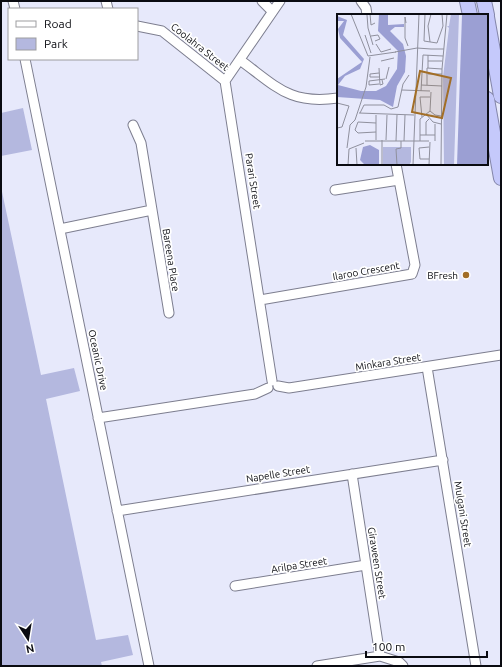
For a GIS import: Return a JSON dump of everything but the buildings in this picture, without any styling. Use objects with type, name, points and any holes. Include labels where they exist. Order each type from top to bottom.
[{"type":"highway","points":[[467,1],[470,14]]},
{"type":"highway","points":[[484,1],[487,14]]},
{"type":"highway","points":[[488,22],[501,96]]},
{"type":"highway","points":[[488,105],[501,178]]},
{"type":"street","points":[[262,1],[272,10]]},
{"type":"street","points":[[225,81],[272,10],[280,1]]},
{"type":"street","points":[[361,1],[366,8],[367,14]]},
{"type":"street","name":"Coolahra Street","points":[[138,26],[162,31],[225,81]]},
{"type":"street","name":"Oceanic Drive","points":[[25,60],[149,666]]},
{"type":"street","points":[[240,60],[288,95],[303,100],[319,101],[337,98]]},
{"type":"street","name":"Parari Street","points":[[225,81],[273,385]]},
{"type":"street","name":"Bareena Place","points":[[133,125],[141,143],[169,313]]},
{"type":"street","name":"Ilaroo Crescent","points":[[260,300],[412,274],[415,265],[396,165]]},
{"type":"street","points":[[335,190],[399,180]]},
{"type":"street","points":[[60,229],[152,210]]},
{"type":"street","name":"Minkara Street","points":[[98,418],[255,394],[273,385],[289,388],[501,355]]},
{"type":"street","name":"Mulgani Street","points":[[428,367],[476,666]]},
{"type":"street","name":"Napelle Street","points":[[117,511],[443,460]]},
{"type":"street","name":"Giraween Street","points":[[352,474],[380,656]]},
{"type":"street","name":"Arilpa Street","points":[[236,586],[366,565]]},
{"type":"street","points":[[317,666],[380,656],[399,662],[403,666]]},
{"type":"green space","points":[[23,108],[32,150],[1,156],[1,113]]},
{"type":"green space","points":[[1,187],[41,375],[74,368],[80,391],[46,399],[96,640],[128,635],[133,655],[101,662],[102,666],[1,666]]},
{"type":"place","name":"BFresh","points":[[466,275]]}]
